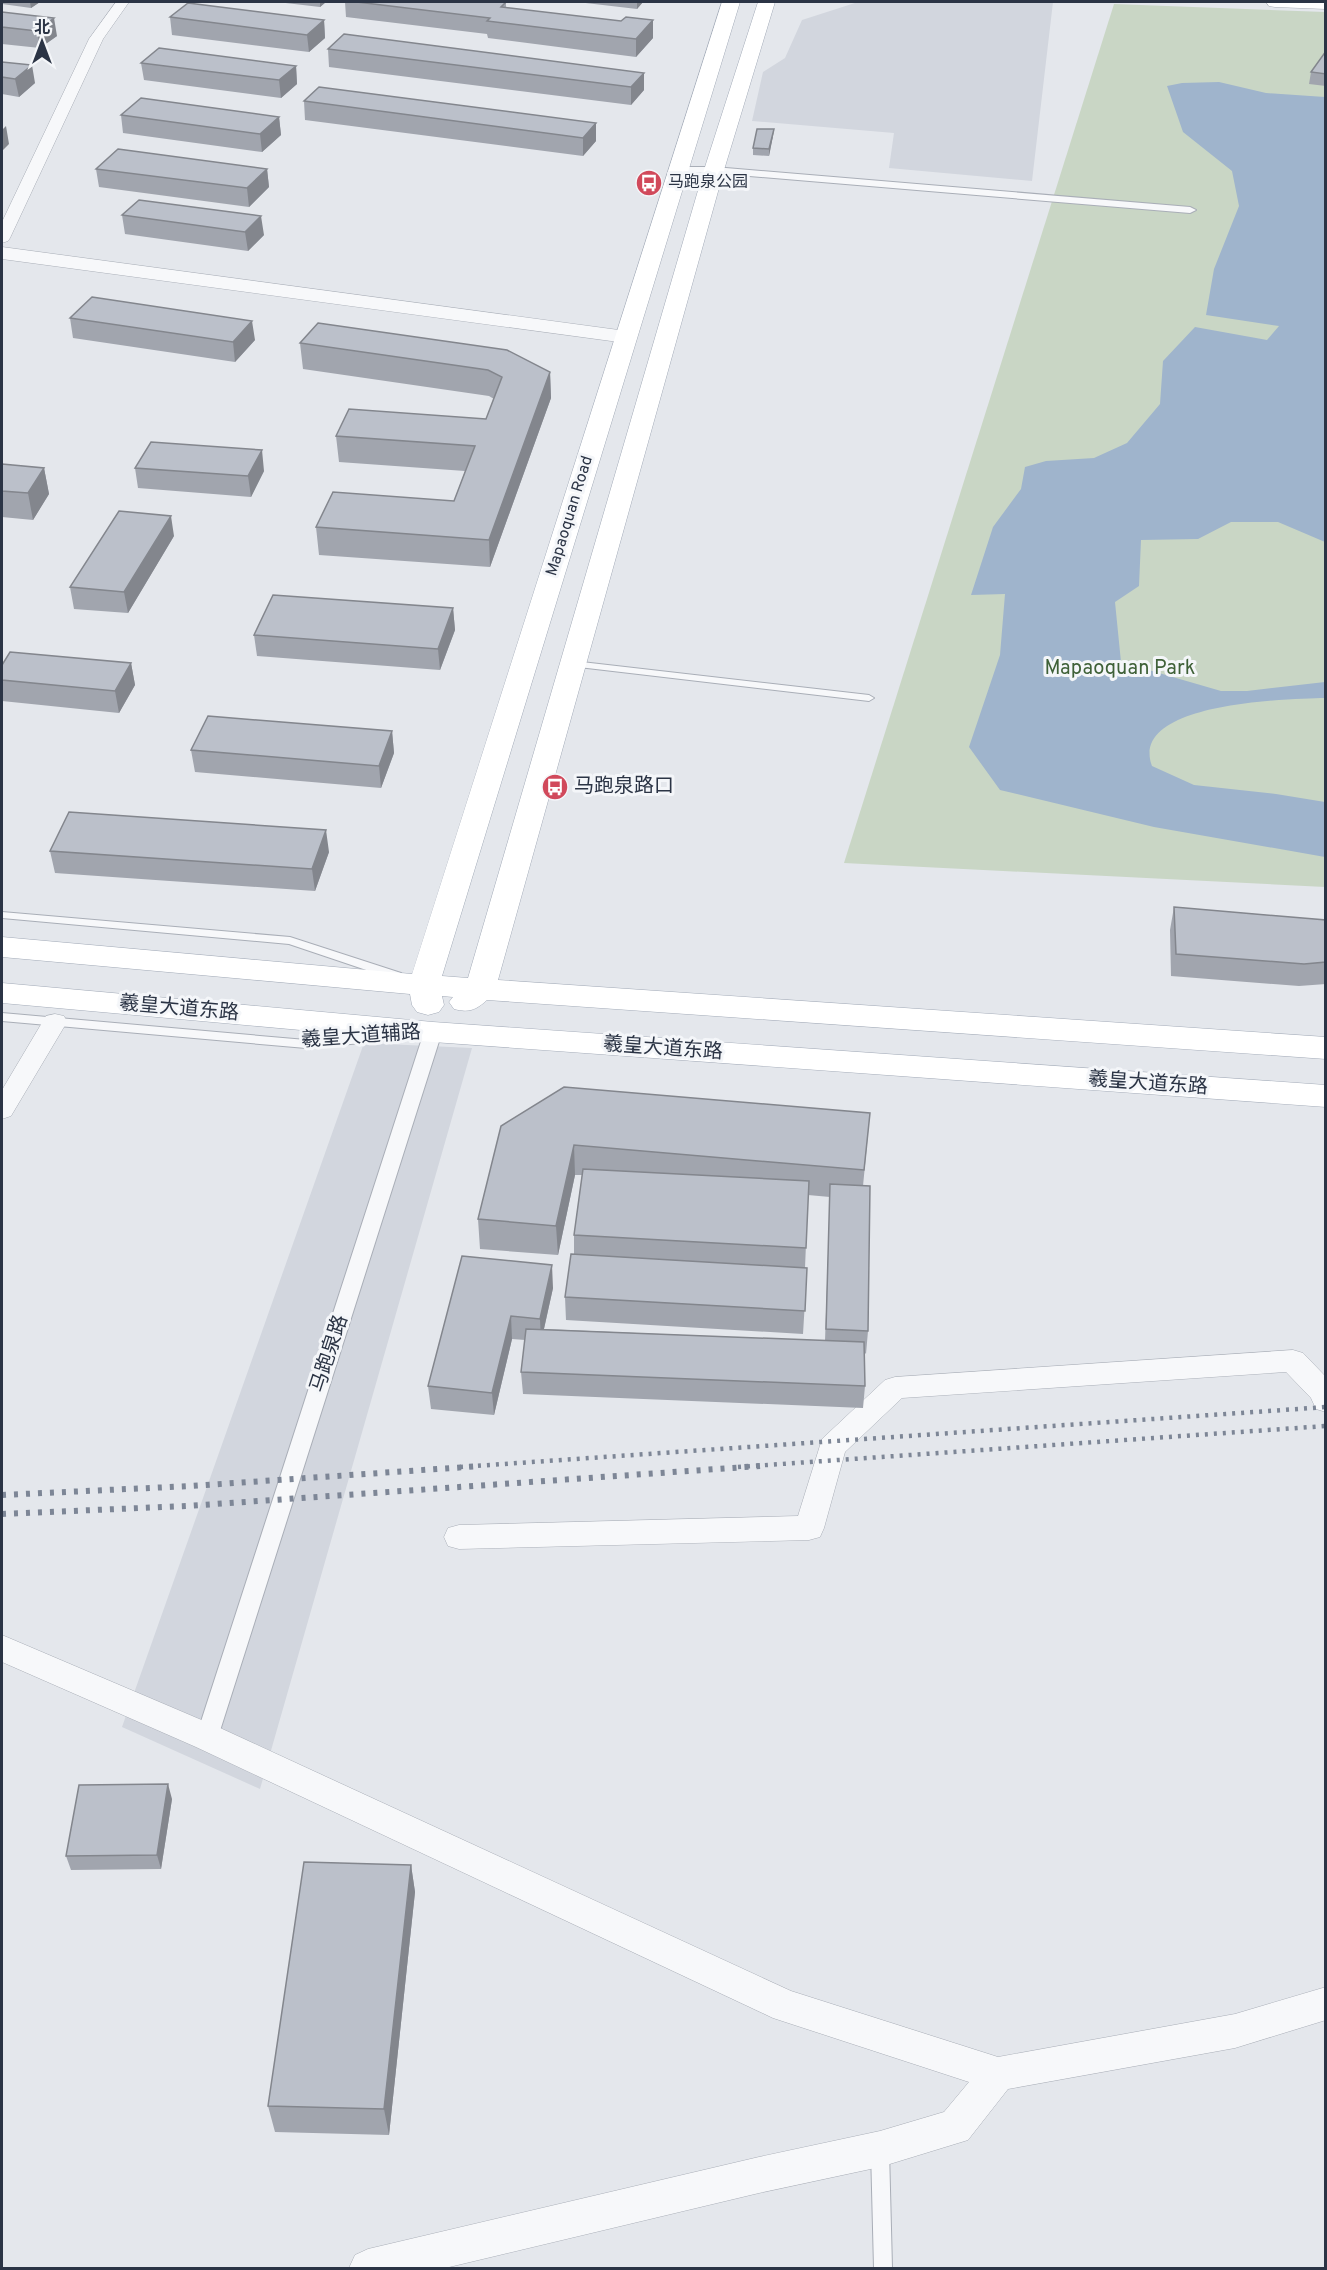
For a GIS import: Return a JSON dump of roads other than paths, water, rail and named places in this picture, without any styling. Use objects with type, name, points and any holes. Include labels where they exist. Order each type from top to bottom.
[{"type":"main road","name":"Mapaoquan Road","points":[[433,1032],[424,985],[731,2]]},
{"type":"main road","points":[[480,989],[714,170],[766,2]]},
{"type":"main road","points":[[1275,2],[1326,4]]},
{"type":"main road","points":[[2,947],[424,985],[1326,1048]]},
{"type":"main road","name":"马跑泉路","points":[[433,1032],[480,989]]},
{"type":"main road","name":"羲皇大道东路","points":[[2,993],[433,1032],[1326,1096]]},
{"type":"street","points":[[2,238],[96,39],[122,2]]},
{"type":"street","points":[[678,170],[714,170],[1190,210]]},
{"type":"street","points":[[2,253],[623,346]]},
{"type":"street","points":[[2,268],[623,346]]},
{"type":"street","points":[[2,1110],[56,1022]]},
{"type":"street","name":"马跑泉路","points":[[207,1737],[433,1032]]},
{"type":"street","points":[[459,1537],[809,1528],[832,1447],[895,1388],[1293,1360],[1322,1392],[1326,1401]]},
{"type":"street","points":[[2,1648],[207,1737],[785,2006],[998,2074],[1235,2031],[1326,2003]]},
{"type":"street","points":[[368,2268],[759,2175],[880,2149],[955,2127],[998,2074]]},
{"type":"lane","points":[[573,664],[869,698]]},
{"type":"lane","points":[[2,915],[290,941],[424,985]]},
{"type":"lane","name":"羲皇大道辅路","points":[[2,1017],[306,1044],[433,1032]]},
{"type":"lane","points":[[880,2149],[883,2268]]},
{"type":"water","points":[[1219,82],[1266,93],[1325,97],[1325,542],[1278,522],[1231,522],[1198,539],[1141,540],[1139,586],[1115,602],[1121,662],[1221,691],[1247,691],[1325,682],[1325,698],[1279,700],[1216,708],[1187,717],[1164,729],[1151,745],[1152,766],[1194,785],[1325,802],[1325,857],[1154,827],[1000,790],[969,747],[1000,655],[1005,594],[971,595],[993,527],[1021,489],[1025,467],[1046,461],[1094,458],[1127,443],[1160,404],[1163,361],[1195,327],[1267,340],[1279,326],[1206,315],[1214,269],[1239,206],[1232,171],[1183,132],[1167,86],[1182,83]]},
{"type":"railway","points":[[460,1467],[1326,1407]]},
{"type":"railway","points":[[738,1467],[1326,1426]]},
{"type":"railway","points":[[2,1495],[191,1486],[481,1466]]},
{"type":"railway","points":[[2,1514],[187,1506],[760,1466]]},
{"type":"place","name":"马跑泉公园","points":[[649,183]]},
{"type":"place","name":"马跑泉路口","points":[[555,787]]},
{"type":"park label","name":"Mapaoquan Park","points":[[1120,669]]}]
